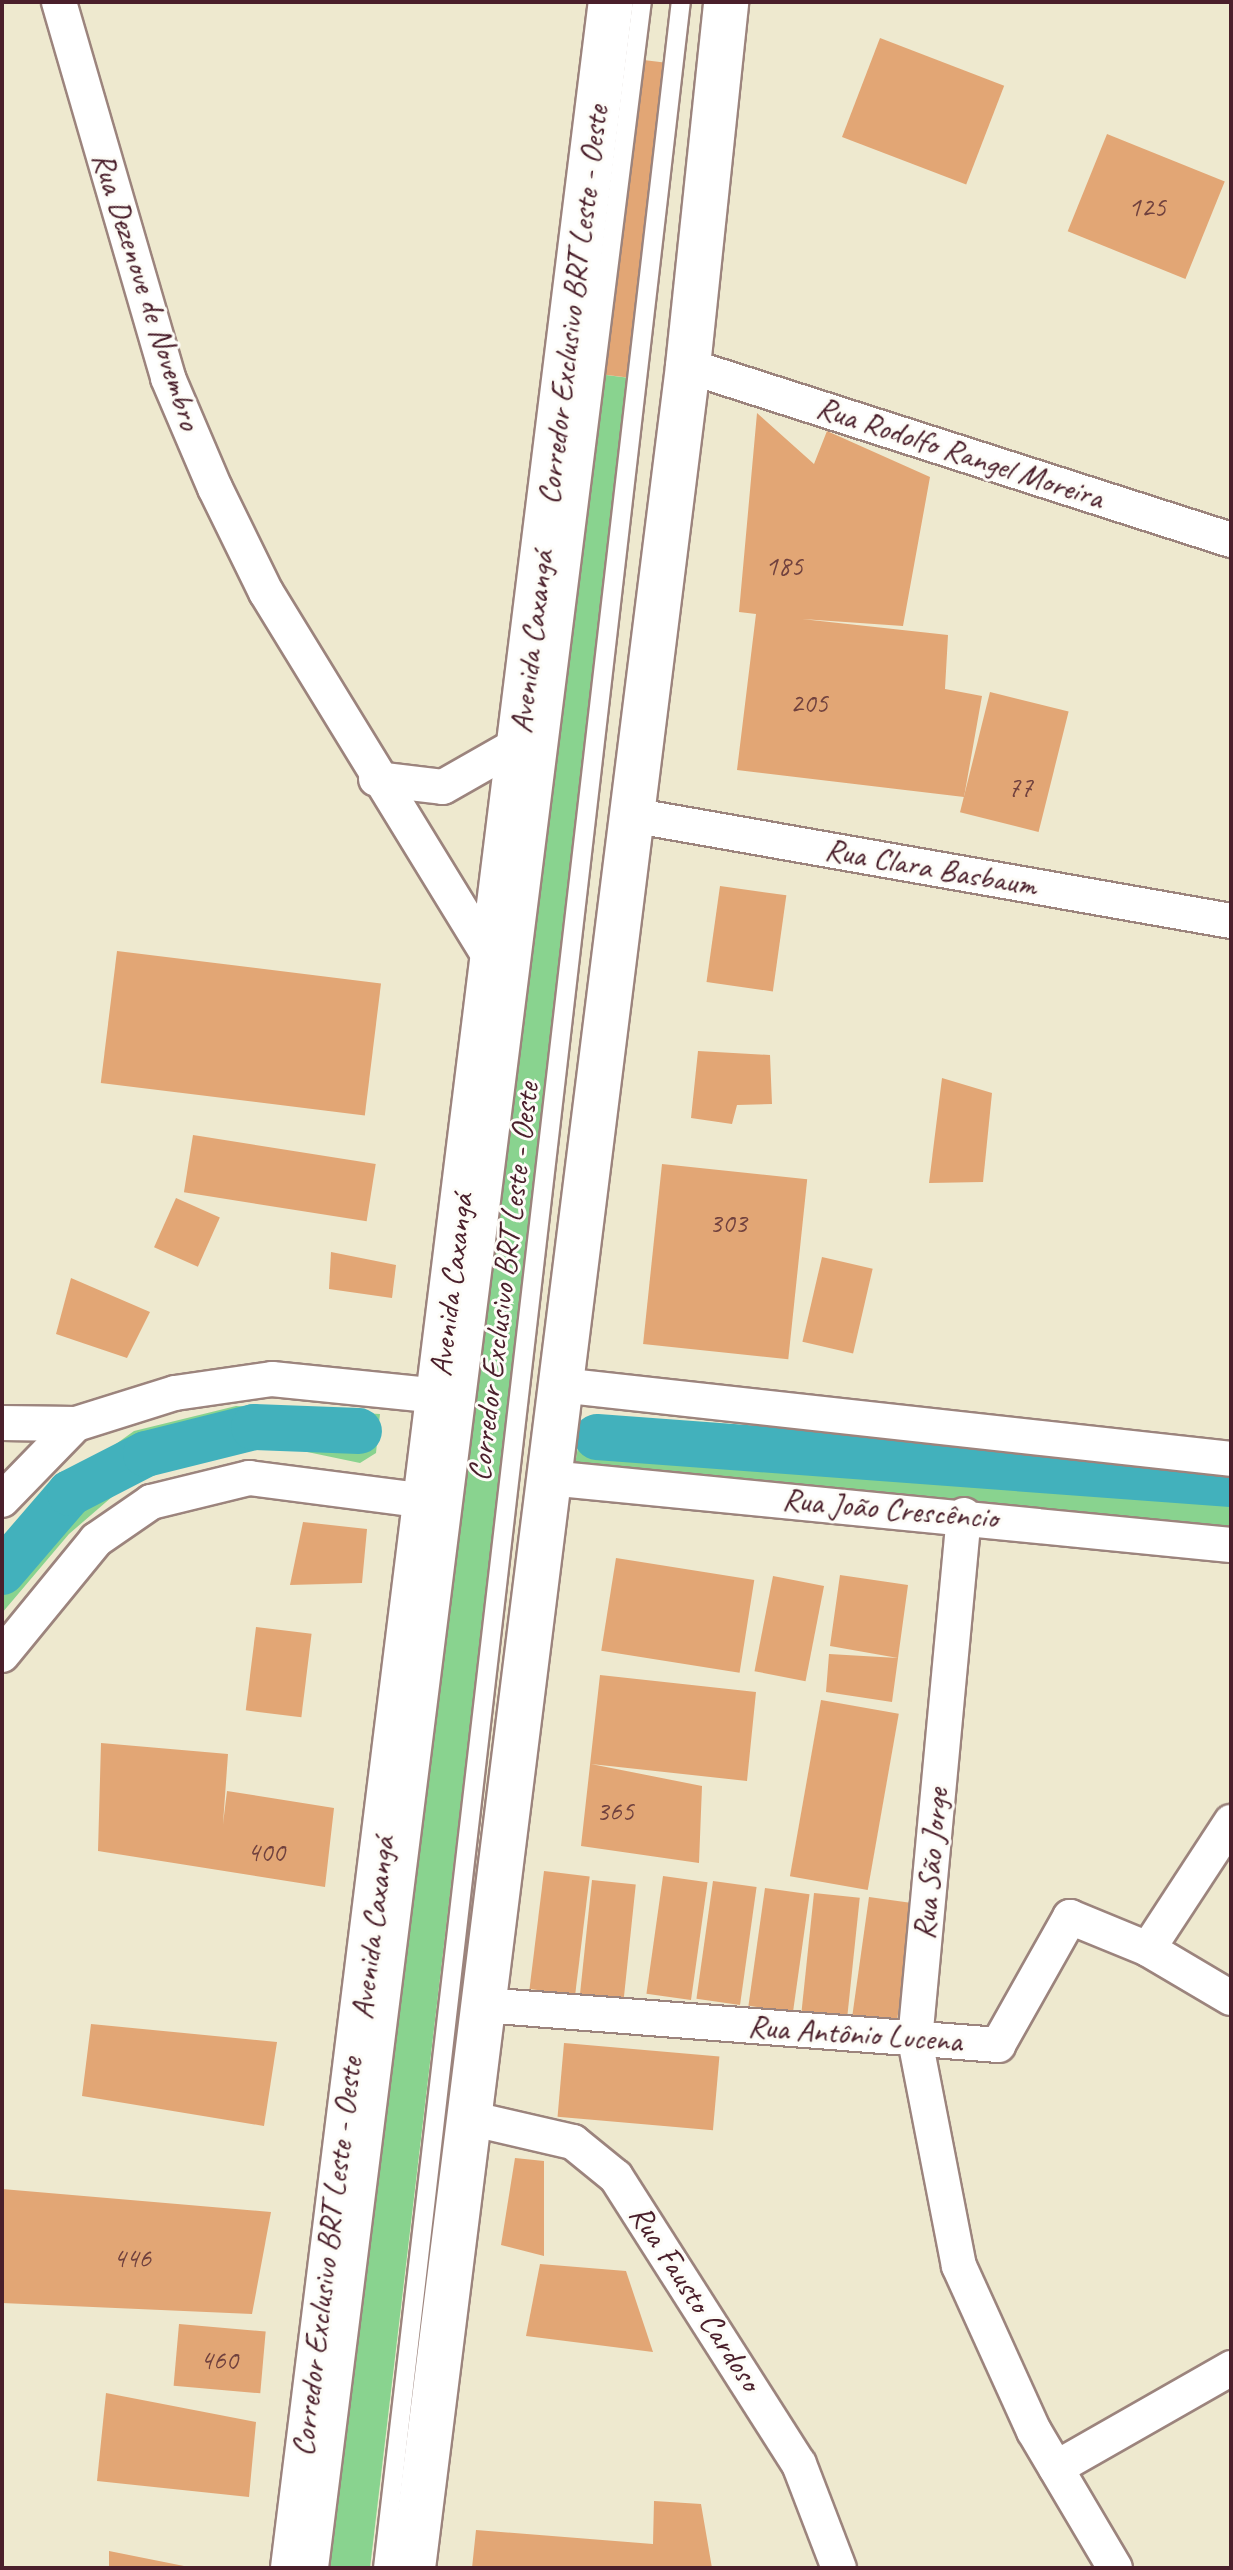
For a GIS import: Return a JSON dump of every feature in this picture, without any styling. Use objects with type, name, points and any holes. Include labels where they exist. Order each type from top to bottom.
[{"type":"main road","name":"Avenida Caxangá","points":[[293,2568],[611,2]]},
{"type":"main road","points":[[413,2568],[688,366],[726,2]]},
{"type":"street","name":"Rua Dezenove de Novembro","points":[[59,2],[168,378],[266,592],[376,779],[493,963]]},
{"type":"street","name":"Rua Rodolfo Rangel Moreira","points":[[688,366],[1231,540]]},
{"type":"street","points":[[376,779],[443,787],[520,743]]},
{"type":"street","name":"Rua Clara Basbaum","points":[[631,815],[1231,921]]},
{"type":"street","points":[[2,1423],[76,1424],[175,1393],[272,1379],[439,1396]]},
{"type":"street","points":[[560,1385],[1231,1459]]},
{"type":"street","points":[[2,1500],[76,1424]]},
{"type":"street","points":[[2,1655],[96,1540],[151,1502],[249,1478],[426,1501]]},
{"type":"street","name":"Rua João Crescêncio","points":[[549,1478],[964,1515],[1231,1545]]},
{"type":"street","name":"Rua São Jorge","points":[[964,1515],[915,2040],[946,2212],[982,2325],[1056,2468],[1115,2568]]},
{"type":"street","points":[[1231,1822],[1148,1949],[1231,1998]]},
{"type":"street","name":"Rua Antônio Lucena","points":[[483,2005],[998,2045],[1070,1917],[1148,1949]]},
{"type":"street","name":"Rua Fausto Cardoso","points":[[469,2118],[573,2142],[616,2177],[799,2464],[839,2568]]},
{"type":"street","points":[[1056,2468],[1231,2368]]},
{"type":"lane","name":"Corredor Exclusivo BRT Leste - Oeste","points":[[319,2568],[642,2]]},
{"type":"lane","name":"Corredor Exclusivo BRT Leste - Oeste","points":[[383,2568],[681,2]]},
{"type":"green space","points":[[598,374],[630,378],[370,2568],[329,2568]]},
{"type":"green space","points":[[236,1406],[380,1414],[376,1453],[360,1463],[269,1444],[166,1466],[120,1490],[69,1534],[2,1613],[2,1552],[66,1480],[134,1431]]},
{"type":"green space","points":[[582,1424],[1231,1506],[1231,1533],[575,1464]]},
{"type":"building","points":[[880,38],[1004,86],[966,185],[842,137]]},
{"type":"building","points":[[627,58],[681,65],[642,379],[588,373]]},
{"type":"building","points":[[1107,134],[1225,182],[1185,279],[1068,231]]},
{"type":"building","points":[[757,413],[814,464],[827,431],[930,477],[903,626],[802,619],[948,635],[945,689],[982,696],[964,797],[737,770],[756,614],[739,612]]},
{"type":"building","points":[[990,692],[1069,712],[1039,832],[960,812]]},
{"type":"building","points":[[720,886],[786,895],[773,991],[707,982]]},
{"type":"building","points":[[117,951],[381,983],[365,1115],[101,1083]]},
{"type":"building","points":[[698,1051],[770,1055],[772,1104],[737,1105],[732,1124],[691,1118]]},
{"type":"building","points":[[942,1078],[992,1093],[983,1182],[929,1183]]},
{"type":"building","points":[[193,1135],[376,1164],[367,1221],[184,1192]]},
{"type":"building","points":[[662,1164],[807,1179],[788,1359],[643,1344]]},
{"type":"building","points":[[176,1198],[220,1218],[198,1267],[154,1247]]},
{"type":"building","points":[[331,1252],[396,1265],[392,1298],[329,1289]]},
{"type":"building","points":[[822,1257],[873,1269],[853,1353],[802,1342]]},
{"type":"building","points":[[71,1278],[150,1312],[127,1358],[56,1334]]},
{"type":"building","points":[[303,1522],[367,1529],[362,1583],[290,1585]]},
{"type":"building","points":[[616,1558],[754,1580],[740,1673],[601,1651]]},
{"type":"building","points":[[840,1575],[908,1585],[892,1702],[826,1692],[829,1654],[898,1658],[830,1646]]},
{"type":"building","points":[[773,1576],[824,1586],[806,1681],[754,1671]]},
{"type":"building","points":[[256,1627],[312,1634],[301,1717],[246,1710]]},
{"type":"building","points":[[600,1675],[756,1692],[747,1781],[591,1764],[702,1786],[699,1863],[581,1846]]},
{"type":"building","points":[[821,1700],[899,1714],[868,1890],[790,1876]]},
{"type":"building","points":[[101,1743],[228,1754],[223,1824],[227,1791],[334,1808],[325,1887],[98,1851]]},
{"type":"building","points":[[544,1871],[590,1877],[575,1995],[529,1989]]},
{"type":"building","points":[[663,1876],[708,1882],[691,2000],[646,1994]]},
{"type":"building","points":[[592,1880],[636,1885],[623,2003],[580,1998]]},
{"type":"building","points":[[713,1881],[757,1887],[740,2005],[696,1999]]},
{"type":"building","points":[[765,1888],[810,1894],[793,2012],[748,2006]]},
{"type":"building","points":[[814,1893],[860,1898],[847,2016],[802,2011]]},
{"type":"building","points":[[869,1897],[914,1903],[897,2021],[852,2015]]},
{"type":"building","points":[[91,2024],[277,2042],[264,2126],[82,2096]]},
{"type":"building","points":[[564,2043],[719,2057],[713,2130],[558,2117]]},
{"type":"building","points":[[515,2158],[544,2161],[544,2256],[501,2245]]},
{"type":"building","points":[[2,2189],[271,2212],[252,2314],[2,2303]]},
{"type":"building","points":[[540,2264],[626,2271],[653,2352],[526,2336]]},
{"type":"building","points":[[179,2324],[266,2332],[260,2393],[174,2386]]},
{"type":"building","points":[[106,2393],[256,2422],[249,2497],[97,2481]]},
{"type":"building","points":[[654,2501],[701,2504],[712,2568],[472,2568],[476,2530],[653,2544]]},
{"type":"building","points":[[109,2551],[189,2567],[189,2568],[109,2568]]},
{"type":"waterway","points":[[2,1572],[70,1493],[146,1454],[254,1427],[359,1431]]},
{"type":"waterway","points":[[597,1437],[1231,1484]]}]
